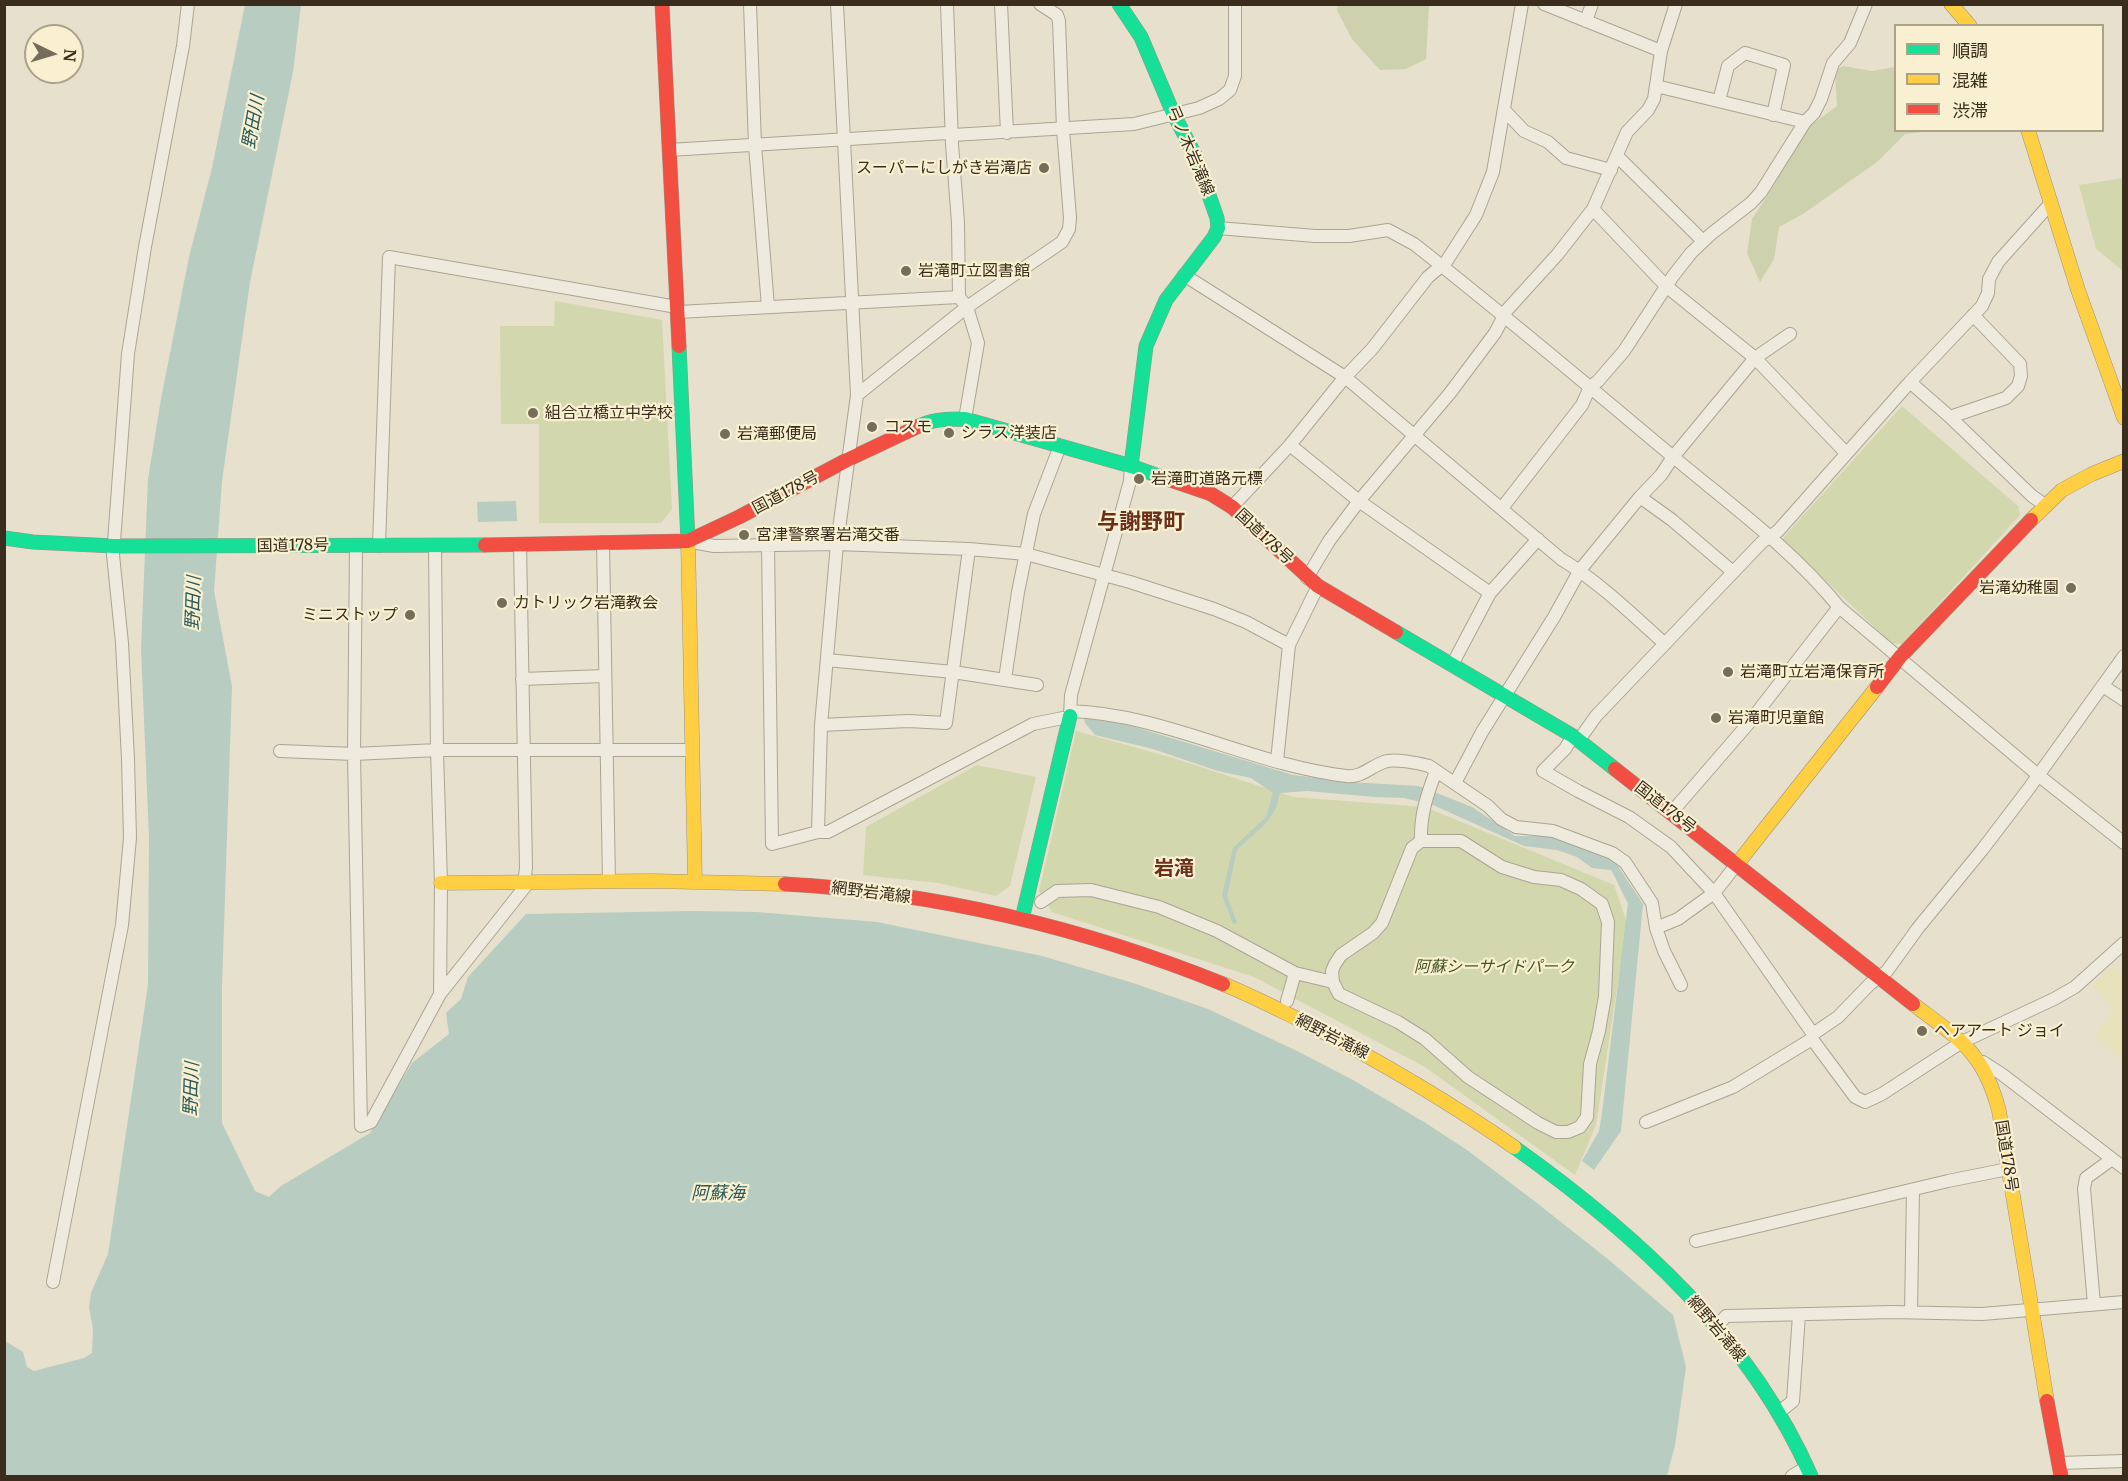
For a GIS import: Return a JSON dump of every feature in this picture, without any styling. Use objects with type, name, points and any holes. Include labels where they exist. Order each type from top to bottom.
[{"type":"main road","points":[[662,4],[688,541],[695,881]]},
{"type":"main road","name":"弓ノ木岩滝線","points":[[1119,4],[1141,37],[1173,113],[1195,155],[1217,218],[1218,228]]},
{"type":"main road","points":[[1951,4],[1968,24]]},
{"type":"main road","points":[[2029,132],[2078,290],[2124,418]]},
{"type":"main road","points":[[1131,466],[1146,346],[1166,300],[1215,237],[1218,228]]},
{"type":"main road","name":"国道178号","points":[[4,538],[33,542],[114,546],[256,547],[688,541],[927,422],[946,419],[964,419],[1131,466],[1211,494],[1232,507],[1313,582],[1576,738],[1962,1042],[1981,1061],[1992,1084],[1999,1111],[2031,1311],[2060,1470]]},
{"type":"main road","points":[[1737,864],[1900,657],[2045,505],[2072,485],[2124,461]]},
{"type":"main road","points":[[1022,920],[1070,715]]},
{"type":"main road","name":"網野岩滝線","points":[[441,884],[695,881],[779,883],[862,890],[930,900],[1022,920],[1132,950],[1244,993],[1382,1063],[1468,1115],[1530,1158],[1637,1244],[1717,1326],[1758,1380],[1809,1472]]},
{"type":"street","points":[[53,1282],[122,925],[130,837],[122,644],[113,555],[128,354],[145,247],[183,45],[188,4]]},
{"type":"street","points":[[750,4],[754,145],[768,307]]},
{"type":"street","points":[[818,832],[821,725],[837,544],[857,395],[837,4]]},
{"type":"street","points":[[947,4],[963,302],[978,343],[964,419]]},
{"type":"street","points":[[1001,4],[1007,133]]},
{"type":"street","points":[[857,395],[963,302],[1062,242],[1069,229],[1070,209],[1063,129],[1059,21],[1057,15],[1040,4]]},
{"type":"street","points":[[669,150],[947,133],[953,135],[1007,133],[1134,124],[1199,108],[1219,99],[1230,90],[1235,76],[1234,4]]},
{"type":"street","points":[[1232,507],[1290,445],[1428,277],[1446,262],[1480,206],[1493,172],[1522,4]]},
{"type":"street","points":[[1544,4],[1661,51]]},
{"type":"street","points":[[1586,21],[1592,4]]},
{"type":"street","points":[[1277,761],[1289,645],[1329,541],[1359,501],[1450,393],[1496,333],[1507,310],[1557,255],[1593,209],[1627,132],[1654,99],[1661,51],[1676,4]]},
{"type":"street","points":[[1502,508],[1582,405],[1590,387],[1624,351],[1666,286],[1691,253],[1761,192],[1804,123],[1814,113],[1833,63],[1850,43],[1866,4]]},
{"type":"street","points":[[1719,101],[1728,66],[1745,53],[1784,65],[1773,115]]},
{"type":"street","points":[[1656,86],[1804,123]]},
{"type":"street","points":[[1505,111],[1524,131],[1548,142],[1566,158],[1611,170]]},
{"type":"street","points":[[1617,156],[1703,241]]},
{"type":"street","points":[[2051,203],[1998,262],[1989,279],[1988,293],[1982,306],[1910,382],[1778,531],[1762,542],[1543,771],[1629,817],[1659,836],[1671,847],[1714,893],[1856,1097],[1865,1102],[1882,1094],[1962,1042],[2075,987],[2124,943]]},
{"type":"street","points":[[1593,209],[1666,286],[1755,358],[1846,453]]},
{"type":"street","points":[[1218,228],[1315,236],[1349,236],[1388,230],[1414,244],[1770,537],[1828,593],[1839,607],[2038,775],[2124,843]]},
{"type":"street","points":[[379,546],[389,256],[678,309],[963,302]]},
{"type":"street","points":[[1184,275],[1345,377],[1561,559],[1580,570],[1665,644]]},
{"type":"street","points":[[1950,417],[2006,398],[2018,386],[2021,376],[2020,364],[1973,315]]},
{"type":"street","points":[[1455,783],[1482,732],[1580,570],[1661,476],[1755,358],[1790,334]]},
{"type":"street","points":[[1910,382],[2032,496],[2045,505]]},
{"type":"street","points":[[1290,445],[1359,501],[1490,593]]},
{"type":"street","points":[[1005,679],[1034,514],[1060,446]]},
{"type":"street","points":[[1070,715],[1071,695],[1130,481],[1131,466]]},
{"type":"street","points":[[1640,498],[1672,520],[1733,572]]},
{"type":"street","points":[[1452,665],[1490,593],[1538,539]]},
{"type":"street","points":[[688,541],[714,546],[837,544],[969,549],[1026,554],[1105,575],[1214,609],[1246,622],[1289,645]]},
{"type":"street","points":[[603,542],[609,882]]},
{"type":"street","points":[[356,546],[354,754],[361,1126],[371,1122],[440,994],[526,884],[520,545]]},
{"type":"street","points":[[768,545],[772,844],[818,832],[828,832],[1033,724],[1070,715],[1115,715],[1314,772],[1355,777],[1386,761],[1419,763],[1455,783],[1488,806],[1501,819],[1516,827],[1553,831],[1612,853],[1625,862],[1652,903],[1656,928],[1664,951],[1681,985]]},
{"type":"street","points":[[435,546],[441,884],[440,994]]},
{"type":"street","points":[[821,725],[908,721],[946,723],[969,549]]},
{"type":"street","points":[[1671,813],[1748,724],[1839,607]]},
{"type":"street","points":[[1646,1122],[1733,1087],[1838,1017],[1887,971],[1918,928],[1983,850],[2124,656]]},
{"type":"street","points":[[827,660],[953,672],[1037,685]]},
{"type":"street","points":[[522,678],[605,676]]},
{"type":"street","points":[[2103,686],[2124,700]]},
{"type":"street","points":[[280,751],[354,754],[437,750],[692,750]]},
{"type":"street","points":[[1421,842],[1420,820],[1436,771]]},
{"type":"street","points":[[1461,841],[1502,867],[1534,877],[1562,880],[1581,889],[1602,904],[1608,922],[1605,996],[1590,1064],[1587,1117],[1580,1127],[1568,1132],[1556,1132],[1538,1123],[1468,1077],[1425,1039],[1398,1022],[1339,993],[1333,982],[1332,971],[1341,955],[1373,933],[1382,923],[1412,848],[1421,842],[1461,841]]},
{"type":"street","points":[[1656,928],[1678,919],[1714,893],[1737,864]]},
{"type":"street","points":[[1041,902],[1057,891],[1091,890],[1159,907],[1217,930],[1295,973],[1333,982]]},
{"type":"street","points":[[1287,1001],[1295,973]]},
{"type":"street","points":[[1981,1061],[2005,1076],[2124,1168]]},
{"type":"street","points":[[2094,1304],[2084,1189],[2086,1178],[2112,1159]]},
{"type":"street","points":[[1696,1241],[2008,1169]]},
{"type":"street","points":[[1911,1312],[1913,1190]]},
{"type":"street","points":[[1717,1326],[1725,1316],[1911,1312],[1982,1314],[2124,1302]]},
{"type":"street","points":[[1778,1413],[1794,1401],[1799,1315]]},
{"type":"street","points":[[2060,1470],[2124,1461]]},
{"type":"street","points":[[1792,1476],[1809,1472]]},
{"type":"shaded area","points":[[2112,966],[2123,974],[2123,1061],[2095,1036],[2115,1008],[2092,986]]},
{"type":"green space","points":[[1338,5],[1429,5],[1426,59],[1406,69],[1380,70],[1352,39],[1337,10]]},
{"type":"green space","points":[[1843,66],[1872,71],[1894,67],[1894,132],[1922,132],[1905,134],[1877,162],[1803,214],[1779,227],[1774,259],[1760,282],[1747,253],[1752,219],[1776,182],[1787,156],[1810,126],[1837,106],[1835,71]]},
{"type":"green space","points":[[2124,178],[2123,271],[2096,249],[2079,185]]},
{"type":"green space","points":[[555,301],[662,320],[672,509],[661,523],[539,523],[539,424],[501,424],[500,326],[554,326]]},
{"type":"green space","points":[[1902,406],[2018,506],[2020,515],[1902,644],[1891,643],[1782,539]]},
{"type":"green space","name":"阿蘇シーサイドパーク","points":[[1076,731],[1173,758],[1293,797],[1425,807],[1614,885],[1627,923],[1596,1125],[1575,1175],[1425,1067],[1254,977],[1052,912],[1039,891]]},
{"type":"green space","points":[[977,765],[1036,777],[1010,886],[996,896],[938,883],[863,875],[866,827]]},
{"type":"water","name":"阿蘇海","points":[[245,5],[301,5],[293,72],[250,282],[222,481],[214,591],[232,686],[222,986],[222,1123],[255,1191],[269,1197],[281,1186],[370,1133],[412,1063],[449,1034],[446,1013],[461,999],[468,977],[526,914],[756,912],[877,922],[1042,956],[1130,982],[1208,1009],[1353,1080],[1467,1150],[1609,1260],[1673,1315],[1686,1367],[1675,1445],[1667,1476],[5,1476],[5,1341],[23,1352],[27,1367],[34,1371],[84,1358],[92,1353],[93,1329],[89,1307],[91,1293],[108,1254],[148,985],[149,837],[141,649],[148,479],[189,257],[212,168]]},
{"type":"water","points":[[516,501],[517,521],[478,522],[477,502]]},
{"type":"water","points":[[1084,717],[1112,720],[1293,775],[1349,782],[1419,786],[1472,807],[1515,836],[1547,836],[1612,857],[1643,904],[1621,1131],[1594,1170],[1582,1161],[1599,1131],[1628,903],[1611,870],[1592,868],[1577,857],[1557,850],[1524,846],[1433,805],[1404,798],[1307,791],[1280,793],[1276,808],[1268,821],[1237,850],[1227,896],[1237,923],[1233,924],[1222,895],[1233,848],[1266,817],[1273,793],[1251,778],[1218,771],[1153,749],[1095,735],[1085,723]]},
{"type":"traffic: fast","points":[[1119,4],[1141,37],[1173,113],[1195,155],[1217,218],[1218,228],[1214,237],[1166,300],[1146,346],[1131,466]]},
{"type":"traffic: fast","points":[[679,346],[688,541]]},
{"type":"traffic: fast","points":[[919,426],[947,419],[965,419],[1131,466],[1170,480]]},
{"type":"traffic: fast","points":[[4,538],[33,542],[114,546],[485,545]]},
{"type":"traffic: fast","points":[[1396,632],[1573,736],[1615,769]]},
{"type":"traffic: fast","points":[[1022,919],[1070,716]]},
{"type":"traffic: fast","points":[[1514,1147],[1603,1216],[1646,1253],[1685,1292],[1756,1378],[1786,1426],[1811,1476]]},
{"type":"traffic: slow","points":[[1951,4],[1968,24]]},
{"type":"traffic: slow","points":[[2029,132],[2078,290],[2124,418]]},
{"type":"traffic: slow","points":[[2031,520],[2062,490],[2124,461]]},
{"type":"traffic: slow","points":[[688,541],[695,881]]},
{"type":"traffic: slow","points":[[1737,864],[1877,687]]},
{"type":"traffic: slow","points":[[441,883],[651,881],[785,884]]},
{"type":"traffic: slow","points":[[1223,984],[1363,1053],[1440,1098],[1514,1147]]},
{"type":"traffic: slow","points":[[1913,1004],[1944,1027],[1968,1049],[1986,1074],[1993,1091],[1999,1111],[2047,1401]]},
{"type":"traffic: jam","points":[[662,4],[679,346]]},
{"type":"traffic: jam","points":[[485,545],[688,541],[919,426]]},
{"type":"traffic: jam","points":[[1170,480],[1211,494],[1232,507],[1318,586],[1396,632]]},
{"type":"traffic: jam","points":[[1877,687],[1900,657],[2031,520]]},
{"type":"traffic: jam","points":[[1615,769],[1913,1004]]},
{"type":"traffic: jam","points":[[785,884],[897,895],[1008,916],[1117,946],[1223,984]]},
{"type":"traffic: jam","points":[[2047,1401],[2061,1476]]},
{"type":"place","name":"スーパーにしがき岩滝店","points":[[1044,168]]},
{"type":"place","name":"岩滝町立図書館","points":[[906,271]]},
{"type":"place","name":"組合立橋立中学校","points":[[533,413]]},
{"type":"place","name":"コスモ","points":[[872,427]]},
{"type":"place","name":"シラス洋装店","points":[[949,433]]},
{"type":"place","name":"岩滝郵便局","points":[[725,434]]},
{"type":"place","name":"岩滝町道路元標","points":[[1139,479]]},
{"type":"place","name":"宮津警察署岩滝交番","points":[[744,535]]},
{"type":"place","name":"岩滝幼稚園","points":[[2071,588]]},
{"type":"place","name":"カトリック岩滝教会","points":[[502,603]]},
{"type":"place","name":"ミニストップ","points":[[410,615]]},
{"type":"place","name":"岩滝町立岩滝保育所","points":[[1728,672]]},
{"type":"place","name":"岩滝町児童館","points":[[1716,718]]},
{"type":"place","name":"ヘアアート ジョイ","points":[[1922,1031]]},
{"type":"district","name":"与謝野町","points":[[1141,523]]},
{"type":"district","name":"岩滝","points":[[1174,869]]},
{"type":"water label","name":"野田川","points":[[254,122]]},
{"type":"water label","name":"野田川","points":[[194,603]]},
{"type":"water label","name":"野田川","points":[[192,1089]]}]
